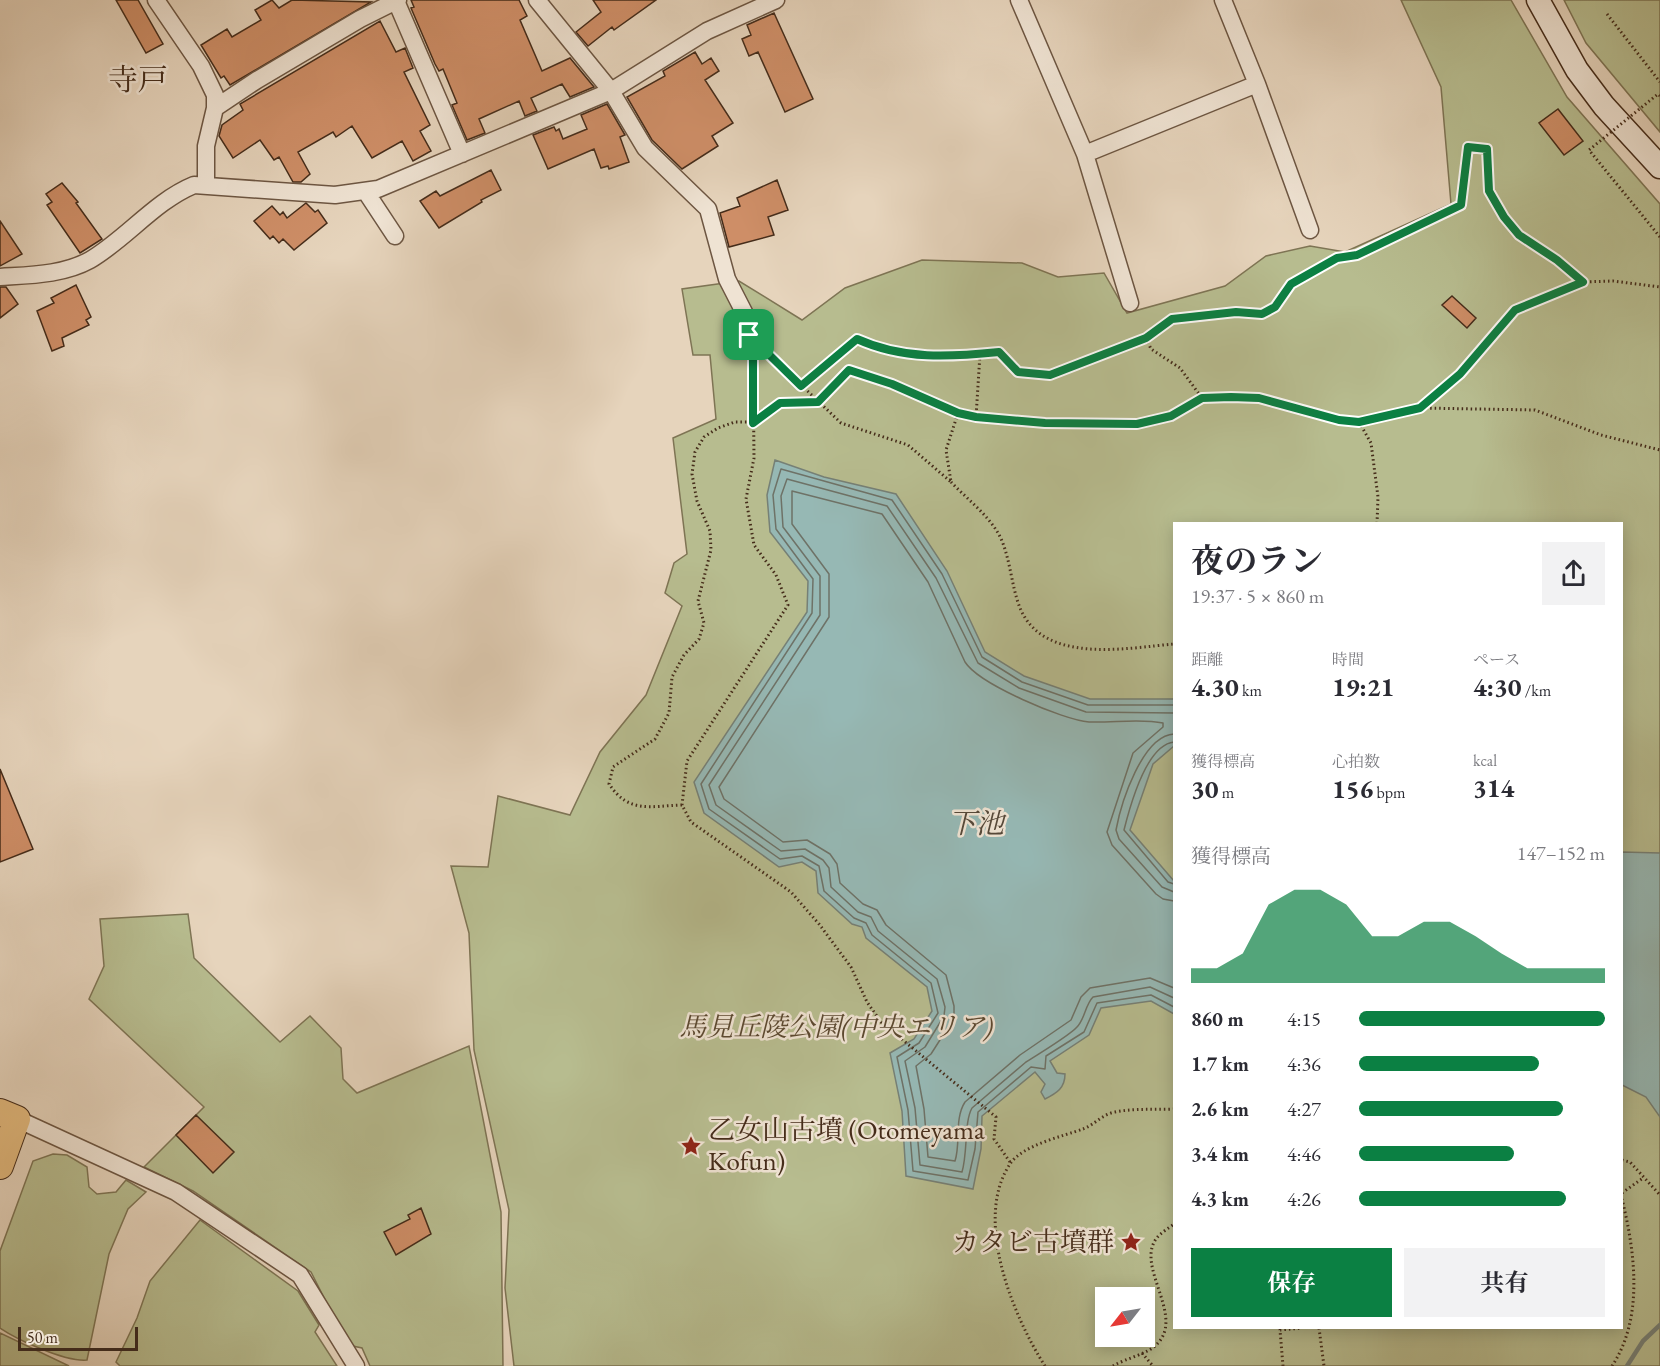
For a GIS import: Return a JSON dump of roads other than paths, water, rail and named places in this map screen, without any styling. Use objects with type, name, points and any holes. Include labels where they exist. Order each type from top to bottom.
[{"type":"main road","points":[[0,1166],[9,1115]]},
{"type":"street","points":[[156,0],[209,79],[215,95],[215,108],[206,146],[206,184]]},
{"type":"street","points":[[215,108],[257,80],[397,0],[462,154]]},
{"type":"street","points":[[537,0],[611,91],[645,148],[708,209],[727,279],[748,327]]},
{"type":"street","points":[[0,277],[49,273],[88,261],[175,196],[194,185],[206,184],[334,195],[366,192],[611,91],[708,31],[776,0]]},
{"type":"street","points":[[1019,0],[1085,154],[1130,303]]},
{"type":"street","points":[[1222,0],[1257,84],[1310,230]]},
{"type":"street","points":[[1538,0],[1590,88],[1660,168]]},
{"type":"street","points":[[1085,154],[1257,84]]},
{"type":"street","points":[[366,192],[395,236]]},
{"type":"street","points":[[9,1115],[176,1192],[300,1275],[356,1366]]},
{"type":"water","name":"下池","points":[[775,460],[824,477],[896,494],[947,571],[985,652],[1024,676],[1090,699],[1173,699],[1173,747],[1153,764],[1130,830],[1173,880],[1173,1013],[1151,1001],[1101,1008],[1089,1035],[1050,1061],[1057,1073],[1065,1074],[1064,1083],[1057,1092],[1045,1099],[1041,1092],[1045,1084],[1035,1072],[982,1116],[981,1149],[973,1189],[906,1176],[902,1111],[890,1053],[914,1039],[932,1011],[927,987],[866,938],[862,927],[852,924],[818,893],[816,871],[802,862],[779,867],[704,813],[694,782],[807,612],[808,581],[770,532],[767,495]]},
{"type":"water","points":[[1623,852],[1660,853],[1660,1117],[1646,1097],[1623,1086]]},
{"type":"waterway","points":[[1627,1366],[1643,1341],[1660,1325]]},
{"type":"place","name":"乙女山古墳 (Otomeyama Kofun)","points":[[691,1146]]},
{"type":"place","name":"カタビ古墳群","points":[[1131,1242]]},
{"type":"district","name":"寺戸","points":[[138,80]]},
{"type":"park label","name":"馬見丘陵公園(中央エリア)","points":[[836,1027]]}]
